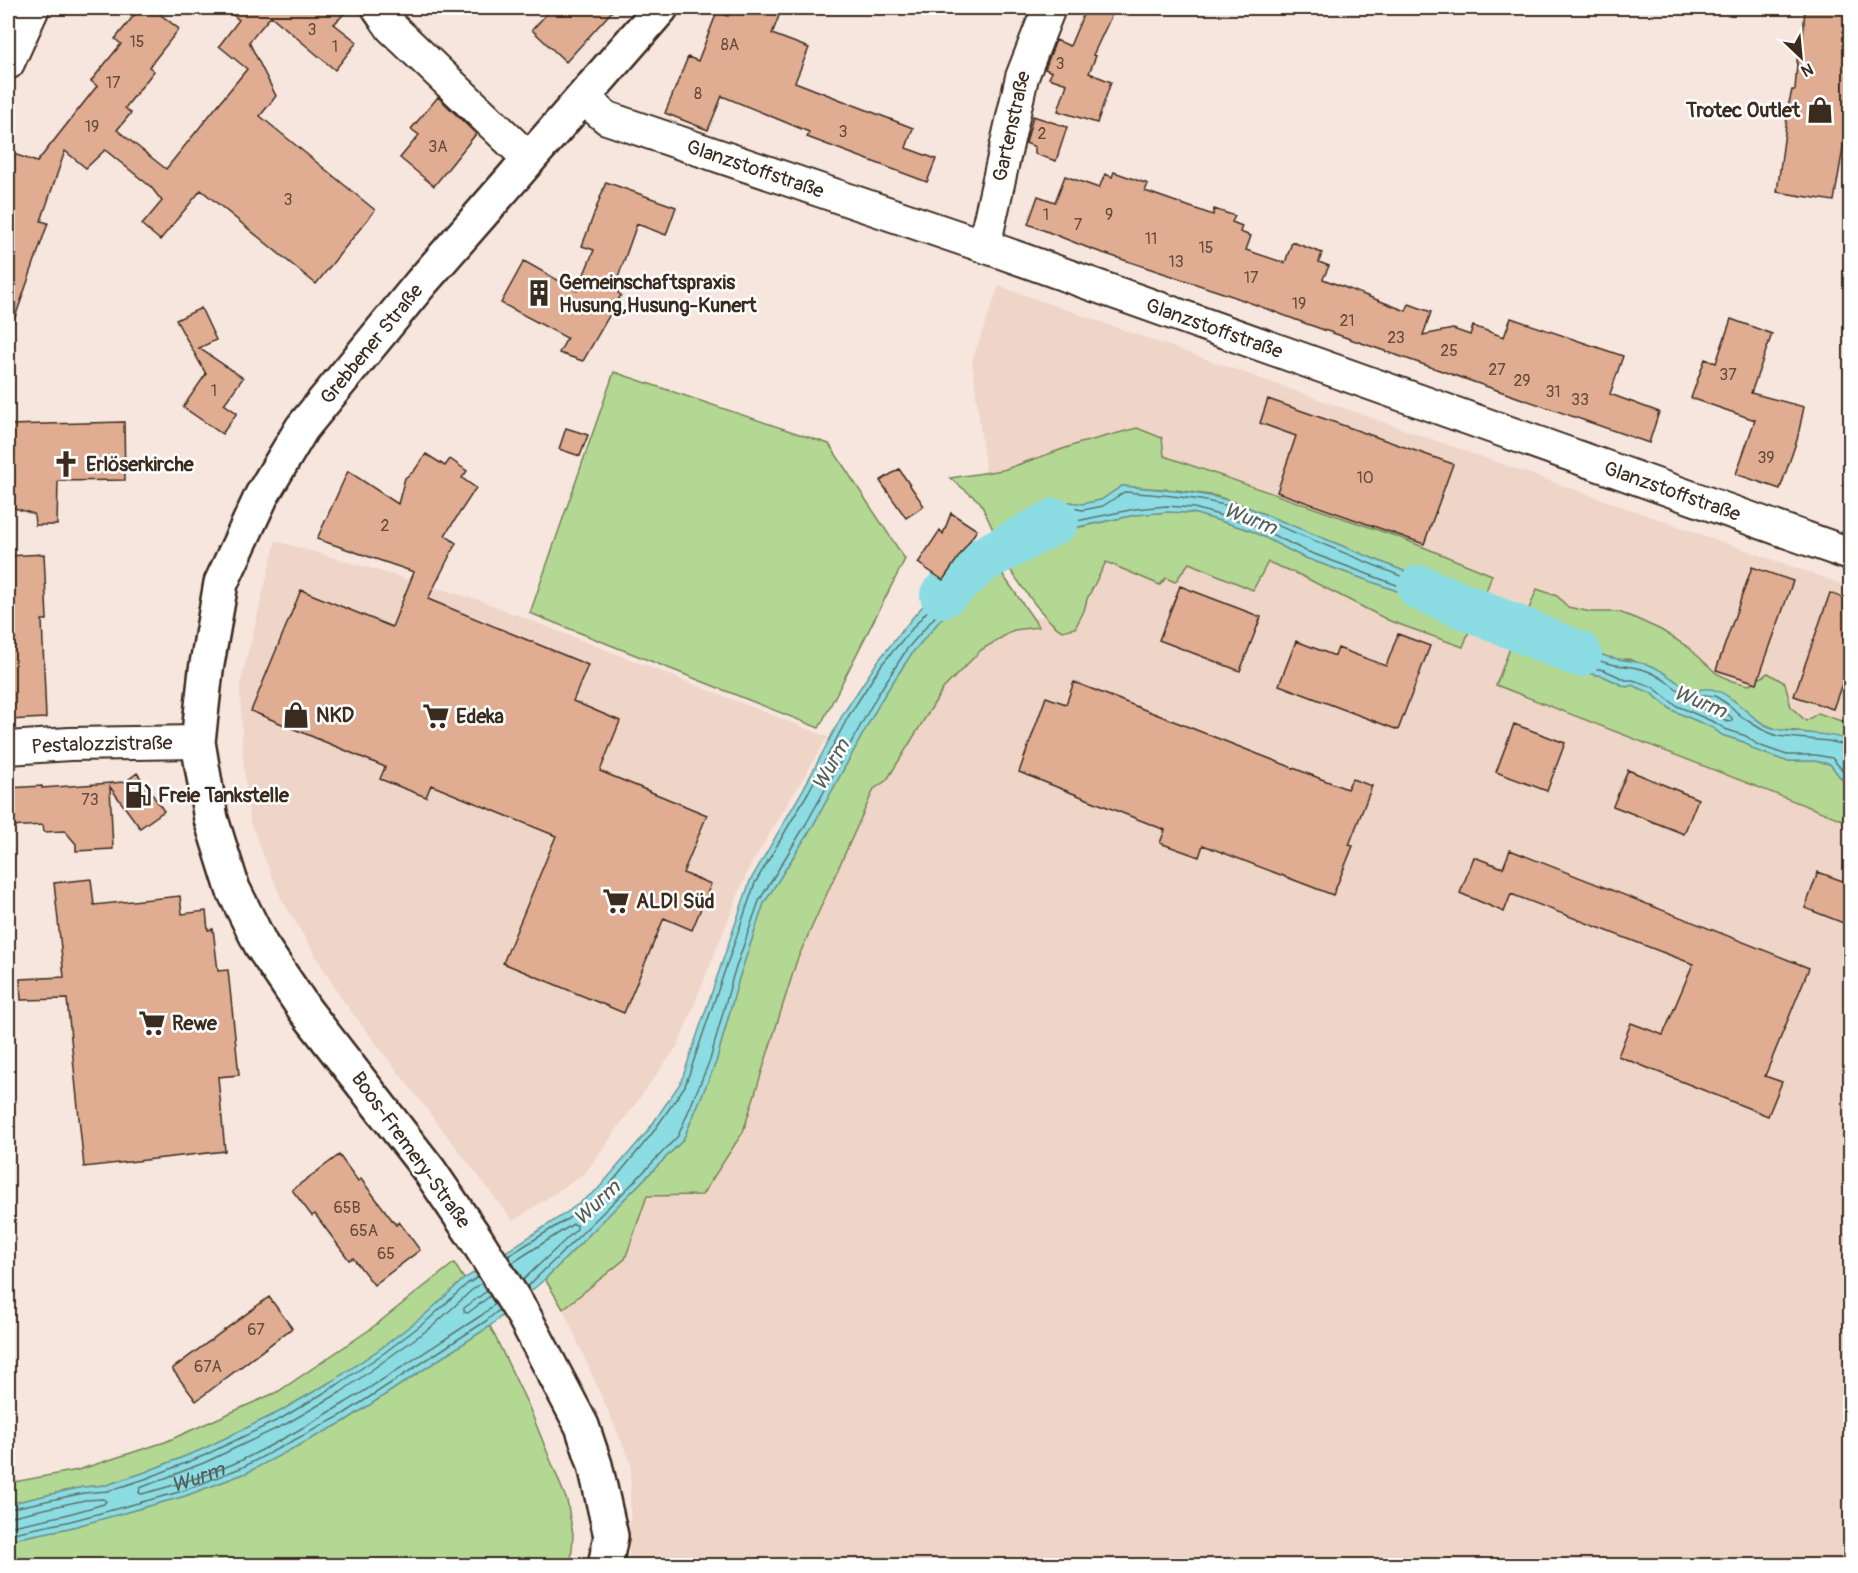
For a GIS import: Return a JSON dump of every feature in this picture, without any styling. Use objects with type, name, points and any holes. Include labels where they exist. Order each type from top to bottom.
[{"type":"street","points":[[8,63],[33,8]]},
{"type":"street","points":[[378,8],[392,28],[528,158]]},
{"type":"street","name":"Grebbener Straße","points":[[198,742],[206,670],[221,583],[262,495],[302,428],[420,283],[661,8]]},
{"type":"street","name":"Gartenstraße","points":[[984,246],[1022,77],[1049,8]]},
{"type":"street","name":"Glanzstoffstraße","points":[[582,98],[607,118],[984,246],[1851,554]]},
{"type":"street","name":"Pestalozzistraße","points":[[8,748],[70,744],[198,742]]},
{"type":"street","name":"Boos-Fremery-Straße","points":[[198,742],[211,819],[230,879],[261,945],[305,1010],[429,1170],[484,1251],[524,1316],[582,1426],[595,1465],[611,1536],[605,1566]]},
{"type":"shaded area","points":[[999,286],[1850,587],[1850,1565],[629,1565],[631,1463],[563,1309],[625,1259],[647,1196],[702,1195],[743,1132],[797,960],[874,789],[924,706],[985,631],[1063,611],[987,484],[972,360]]},
{"type":"shaded area","points":[[276,541],[479,600],[828,737],[749,868],[678,1045],[585,1173],[513,1221],[341,998],[281,898],[250,822],[243,759],[240,684]]},
{"type":"green space","points":[[614,372],[829,444],[905,559],[819,728],[530,613]]},
{"type":"green space","points":[[1137,428],[1162,438],[1164,456],[1401,538],[1492,575],[1482,603],[1237,503],[1216,496],[1176,490],[1122,486],[1101,500],[1082,504],[1070,502],[1041,512],[996,536],[980,502],[950,478],[1003,470],[1077,444]]},
{"type":"green space","points":[[1168,512],[1193,513],[1250,530],[1303,557],[1400,592],[1472,623],[1463,647],[1390,621],[1302,576],[1268,562],[1253,590],[1189,563],[1175,582],[1166,578],[1160,585],[1106,562],[1075,628],[1062,631],[1046,618],[1004,561],[1021,547],[1048,534],[1135,515]]},
{"type":"green space","points":[[996,565],[1039,627],[1014,630],[981,650],[943,689],[887,780],[874,789],[797,960],[743,1132],[702,1195],[647,1196],[625,1259],[563,1309],[545,1279],[683,1140],[716,1062],[739,978],[764,903],[812,827],[883,697],[912,653],[955,603]]},
{"type":"green space","points":[[1537,589],[1557,596],[1568,607],[1591,612],[1619,612],[1661,630],[1688,647],[1716,673],[1732,681],[1749,685],[1768,673],[1785,683],[1791,707],[1806,721],[1818,713],[1850,724],[1850,741],[1797,731],[1778,730],[1746,712],[1733,700],[1694,692],[1682,687],[1673,679],[1629,659],[1615,660],[1597,653],[1588,647],[1577,633],[1546,627],[1535,630],[1524,621]]},
{"type":"green space","points":[[1510,648],[1563,661],[1576,671],[1603,676],[1626,687],[1632,685],[1651,693],[1672,710],[1713,728],[1722,735],[1744,742],[1755,750],[1786,761],[1815,761],[1830,764],[1850,786],[1850,823],[1496,685]]},
{"type":"green space","points":[[454,1263],[464,1279],[426,1314],[334,1380],[279,1412],[201,1450],[143,1473],[107,1485],[83,1487],[8,1504],[8,1483],[78,1470],[165,1442],[279,1391],[369,1330]]},
{"type":"green space","points":[[490,1326],[529,1407],[567,1501],[573,1534],[571,1565],[8,1566],[8,1540],[69,1528],[185,1496],[246,1473],[345,1421]]},
{"type":"water","points":[[1122,486],[1194,493],[1237,503],[1482,603],[1472,623],[1400,592],[1303,557],[1250,530],[1193,513],[1168,512],[1135,515],[1048,534],[1021,547],[1004,561],[996,536],[1041,512],[1070,502],[1082,504],[1101,500]]},
{"type":"water","points":[[987,539],[996,565],[955,603],[912,653],[883,697],[812,827],[764,903],[739,978],[716,1062],[683,1140],[545,1279],[490,1326],[345,1421],[246,1473],[185,1496],[69,1528],[8,1540],[8,1504],[83,1487],[107,1485],[143,1473],[201,1450],[279,1412],[334,1380],[380,1349],[426,1314],[464,1279],[566,1213],[598,1189],[647,1132],[681,1082],[750,881],[804,788],[843,714],[878,661],[913,617],[954,571]]},
{"type":"water","points":[[1524,621],[1535,630],[1564,627],[1575,631],[1588,646],[1606,657],[1654,667],[1694,692],[1704,689],[1723,693],[1765,725],[1784,731],[1829,735],[1850,741],[1850,786],[1830,764],[1815,761],[1786,761],[1755,750],[1744,742],[1722,735],[1713,728],[1672,710],[1651,693],[1632,685],[1627,687],[1603,676],[1576,671],[1563,660],[1510,648]]},
{"type":"building","points":[[140,8],[152,8],[179,29],[149,67],[154,71],[125,108],[131,113],[117,130],[166,169],[247,69],[219,46],[239,20],[224,8],[350,8],[334,24],[357,42],[335,70],[271,16],[249,42],[276,96],[260,116],[375,210],[316,284],[201,190],[160,240],[142,225],[162,201],[151,187],[105,150],[86,168],[65,151],[41,221],[48,223],[11,329],[8,329],[8,152],[37,162],[97,86],[91,81],[121,44],[115,39]]},
{"type":"building","points":[[552,8],[615,8],[566,62],[532,30]]},
{"type":"building","points":[[731,8],[782,8],[772,34],[809,48],[795,82],[913,128],[906,148],[936,159],[927,182],[807,137],[809,132],[722,96],[708,130],[665,113],[688,57],[698,61],[717,12],[728,16]]},
{"type":"building","points":[[1086,8],[1115,8],[1093,55],[1096,56],[1089,73],[1111,82],[1097,123],[1058,111],[1067,84],[1049,78],[1052,72],[1045,69],[1056,40],[1070,46]]},
{"type":"building","name":"Trotec Outlet","points":[[1805,8],[1851,8],[1851,101],[1834,201],[1777,192],[1789,103],[1792,90],[1795,90],[1798,50],[1802,51]]},
{"type":"building","points":[[438,97],[476,134],[434,186],[400,158],[419,135],[411,129]]},
{"type":"building","points":[[1033,116],[1067,127],[1056,161],[1035,154],[1035,147],[1026,143]]},
{"type":"building","points":[[1114,172],[1148,184],[1145,191],[1213,215],[1214,209],[1235,216],[1232,222],[1242,226],[1240,232],[1251,236],[1246,250],[1285,263],[1292,242],[1322,253],[1319,262],[1329,266],[1323,279],[1406,311],[1409,304],[1431,312],[1423,335],[1453,329],[1470,335],[1473,326],[1504,337],[1511,318],[1623,356],[1610,394],[1659,412],[1649,443],[1232,296],[1091,249],[1028,224],[1038,196],[1055,202],[1065,176],[1099,188],[1105,174],[1112,177]]},
{"type":"building","points":[[606,182],[676,207],[666,235],[637,224],[615,286],[619,288],[618,293],[621,295],[583,361],[559,353],[567,338],[501,303],[524,261],[577,291],[594,250],[582,246]]},
{"type":"building","points":[[201,308],[216,340],[199,348],[243,378],[224,404],[237,413],[222,434],[183,407],[206,374],[176,320]]},
{"type":"building","points":[[1731,319],[1772,334],[1751,393],[1804,407],[1797,440],[1780,489],[1736,474],[1755,420],[1691,398],[1705,359],[1716,363]]},
{"type":"building","points":[[1268,399],[1453,464],[1424,544],[1277,492],[1296,436],[1260,423]]},
{"type":"building","name":"Erlöserkirche","points":[[124,422],[125,480],[58,481],[57,525],[35,525],[34,514],[8,506],[8,425]]},
{"type":"building","points":[[566,428],[588,435],[580,456],[559,449]]},
{"type":"building","points":[[426,454],[445,466],[450,459],[467,471],[462,478],[476,488],[445,535],[456,543],[428,599],[588,665],[573,701],[620,721],[600,771],[707,815],[683,873],[711,884],[692,930],[664,918],[624,1013],[503,963],[556,836],[431,785],[426,797],[380,779],[385,767],[251,711],[301,590],[392,627],[414,572],[317,539],[348,471],[398,504],[405,478],[414,471]]},
{"type":"building","points":[[899,469],[924,506],[906,518],[880,481]]},
{"type":"building","points":[[951,513],[977,530],[943,580],[918,563],[940,530],[943,534]]},
{"type":"building","points":[[44,554],[47,620],[42,620],[46,718],[8,720],[8,556]]},
{"type":"building","points":[[1752,567],[1793,581],[1757,683],[1716,670]]},
{"type":"building","points":[[1180,586],[1261,617],[1240,671],[1159,640]]},
{"type":"building","points":[[1830,593],[1851,601],[1851,658],[1833,709],[1794,696]]},
{"type":"building","points":[[1398,634],[1430,646],[1398,730],[1279,685],[1296,641],[1335,656],[1338,648],[1386,666]]},
{"type":"building","points":[[1074,682],[1347,789],[1352,779],[1372,786],[1349,845],[1353,846],[1333,895],[1203,845],[1199,857],[1160,843],[1165,830],[1019,772],[1046,697],[1066,704]]},
{"type":"building","points":[[1514,724],[1565,743],[1547,791],[1496,772]]},
{"type":"building","points":[[1628,770],[1698,799],[1684,834],[1613,806]]},
{"type":"building","points":[[137,773],[164,811],[140,828],[110,787],[113,849],[76,851],[76,844],[65,831],[44,832],[43,825],[8,827],[8,788],[125,782]]},
{"type":"building","points":[[1510,850],[1809,968],[1765,1076],[1782,1082],[1768,1116],[1618,1056],[1631,1023],[1663,1035],[1693,964],[1511,894],[1504,912],[1460,893],[1474,857],[1503,868]]},
{"type":"building","points":[[1818,872],[1851,884],[1851,926],[1805,908]]},
{"type":"building","name":"Rewe","points":[[91,879],[94,905],[180,896],[182,914],[206,911],[208,930],[213,929],[218,971],[228,970],[239,1075],[218,1077],[225,1151],[84,1167],[67,999],[21,1000],[20,979],[64,977],[54,883]]},
{"type":"building","points":[[339,1155],[358,1181],[361,1179],[396,1225],[399,1222],[420,1250],[374,1285],[353,1258],[349,1260],[315,1214],[312,1216],[292,1190]]},
{"type":"building","points":[[269,1297],[292,1328],[196,1401],[172,1369]]},
{"type":"waterway","name":"Wurm","points":[[943,595],[982,560],[1056,521]]},
{"type":"waterway","name":"Wurm","points":[[1420,588],[1579,654]]},
{"type":"place","name":"Trotec Outlet","points":[[1820,110]]},
{"type":"place","name":"Gemeinschaftspraxis Husung,Husung-Kunert","points":[[539,293]]},
{"type":"place","name":"Erlöserkirche","points":[[66,464]]},
{"type":"place","name":"NKD","points":[[296,715]]},
{"type":"place","name":"Edeka","points":[[436,716]]},
{"type":"place","name":"Freie Tankstelle","points":[[138,795]]},
{"type":"place","name":"ALDI Süd","points":[[616,901]]},
{"type":"place","name":"Rewe","points":[[152,1023]]}]
